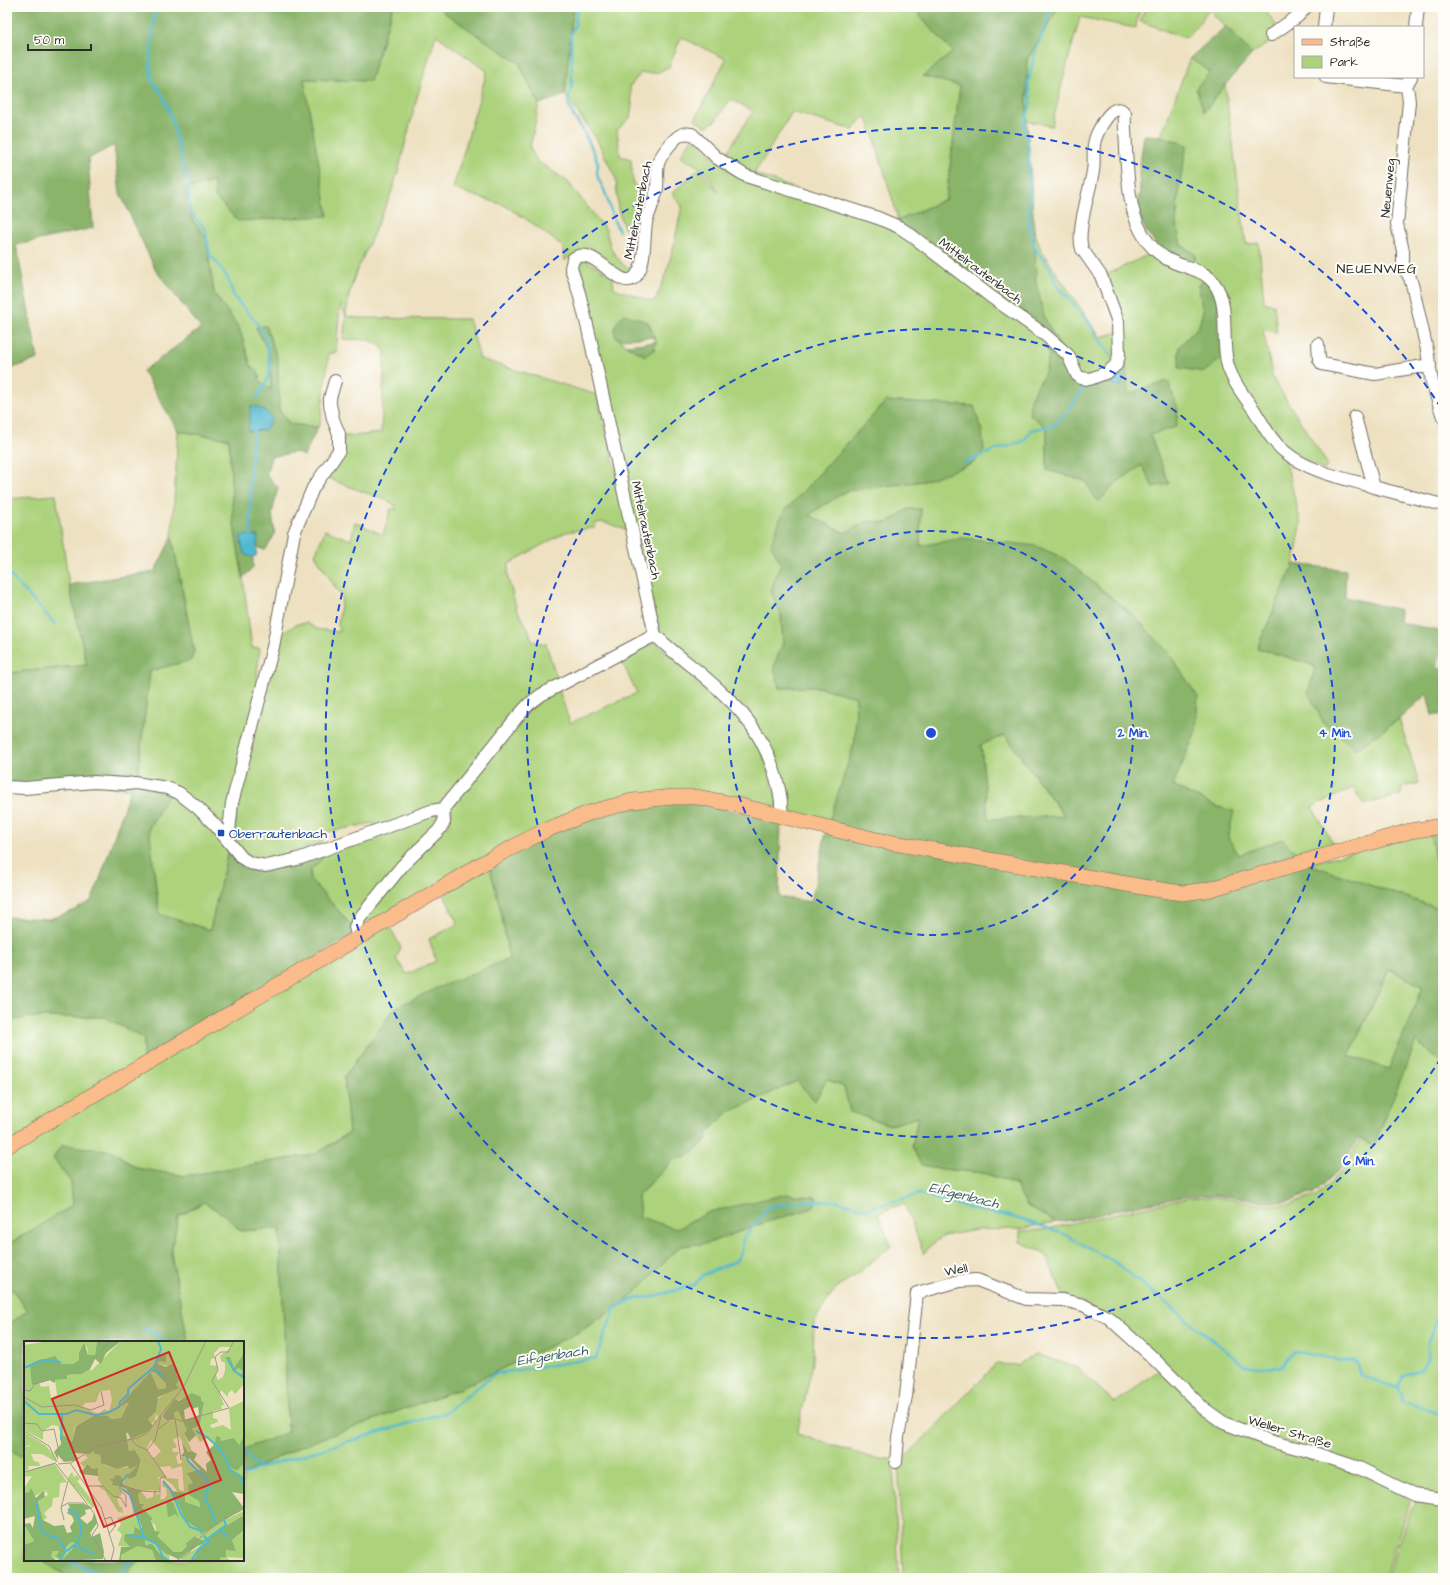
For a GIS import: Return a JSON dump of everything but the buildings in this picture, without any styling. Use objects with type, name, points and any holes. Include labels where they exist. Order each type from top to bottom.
[{"type":"main road","points":[[7,1146],[459,877],[519,844],[575,818],[618,804],[673,797],[697,797],[721,801],[877,840],[1154,889],[1182,892],[1207,890],[1410,831],[1443,826]]},
{"type":"street","points":[[1271,34],[1298,16],[1306,7]]},
{"type":"street","points":[[1323,7],[1324,26]]},
{"type":"street","points":[[1416,26],[1418,7]]},
{"type":"street","points":[[1342,78],[1408,82]]},
{"type":"street","name":"Neuenweg","points":[[1408,82],[1409,102],[1397,224],[1403,256],[1403,266],[1410,278],[1413,288],[1430,365],[1432,382],[1443,417]]},
{"type":"street","name":"Mittelrautenbach","points":[[655,635],[589,334],[571,264],[575,257],[586,256],[598,262],[621,279],[632,280],[635,277],[640,269],[642,261],[646,222],[657,187],[659,162],[663,154],[679,136],[683,134],[692,134],[717,158],[746,176],[878,218],[899,227],[1044,334],[1068,355],[1077,375],[1081,378],[1090,379],[1104,374],[1114,368],[1119,356],[1118,322],[1101,276],[1081,244],[1081,231],[1094,170],[1094,143],[1107,117],[1113,110],[1120,110],[1124,114],[1130,195],[1134,213],[1142,234],[1162,256],[1170,261],[1203,274],[1214,284],[1219,293],[1223,310],[1225,348],[1229,369],[1275,442],[1284,451],[1302,464],[1336,477],[1374,487]]},
{"type":"street","points":[[1318,344],[1322,364],[1330,367],[1375,374],[1430,365]]},
{"type":"street","points":[[228,841],[232,803],[273,647],[294,533],[312,488],[339,450],[340,434],[333,419],[330,404],[330,398],[335,381]]},
{"type":"street","points":[[1355,417],[1374,487],[1443,506]]},
{"type":"street","points":[[357,937],[355,927],[359,919],[397,872],[439,830],[444,822],[444,809],[529,704],[558,685],[655,635],[728,697],[743,713],[756,731],[769,756],[776,775],[781,799],[781,816]]},
{"type":"street","points":[[7,787],[25,788],[94,782],[135,783],[167,788],[198,808],[210,819],[242,858],[250,863],[266,866],[292,860],[431,811],[444,809]]},
{"type":"street","name":"Well","points":[[896,1462],[898,1437],[906,1396],[917,1293],[959,1281],[977,1280],[1026,1299],[1063,1300],[1083,1305],[1109,1318],[1150,1355]]},
{"type":"street","name":"Weller Straße","points":[[1150,1355],[1203,1408],[1224,1423],[1270,1442],[1308,1451],[1359,1468],[1414,1495],[1443,1499]]},
{"type":"green space","points":[[7,7],[393,7],[370,81],[304,79],[328,216],[238,221],[215,197],[214,182],[185,189],[193,220],[206,238],[214,293],[239,328],[251,366],[258,371],[260,381],[271,390],[269,353],[256,327],[266,326],[278,361],[279,410],[290,424],[318,427],[304,456],[295,452],[271,457],[266,475],[278,487],[272,514],[275,534],[265,550],[253,546],[253,568],[243,578],[233,519],[229,439],[178,431],[143,371],[201,328],[156,271],[120,193],[114,145],[88,159],[93,228],[16,245],[38,359],[7,370]]},
{"type":"green space","points":[[393,7],[444,7],[442,11],[519,63],[539,104],[530,148],[537,161],[567,181],[606,230],[611,249],[623,265],[636,271],[627,277],[602,262],[569,257],[565,261],[562,246],[532,223],[504,205],[453,189],[487,71],[436,35],[417,97],[398,172],[390,196],[355,275],[349,295],[346,316],[340,304],[336,353],[329,353],[320,424],[318,427],[290,424],[279,410],[278,361],[266,326],[256,327],[269,353],[271,390],[259,381],[258,371],[251,366],[239,328],[214,293],[206,238],[193,220],[185,189],[214,182],[304,79],[370,81]]},
{"type":"green space","points":[[444,7],[573,7],[565,95],[539,104],[519,63],[442,11]]},
{"type":"green space","points":[[573,7],[661,7],[668,11],[674,7],[920,7],[920,16],[953,52],[924,76],[960,86],[946,199],[897,221],[897,215],[873,134],[866,116],[861,119],[853,130],[792,112],[753,176],[723,159],[753,111],[731,99],[715,121],[706,127],[695,119],[726,59],[681,37],[669,67],[656,73],[641,73],[630,86],[632,105],[630,118],[617,130],[620,156],[631,159],[633,183],[637,188],[654,190],[641,243],[635,234],[624,228],[618,209],[616,179],[596,138],[565,95]]},
{"type":"green space","points":[[920,7],[1059,7],[1027,60],[1027,121],[1036,282],[1044,317],[1066,357],[1071,375],[1077,383],[1087,385],[1099,383],[1110,378],[1113,384],[1123,382],[1120,372],[1126,363],[1128,394],[1168,381],[1178,409],[1176,427],[1150,435],[1169,484],[1153,487],[1142,465],[1117,482],[1098,502],[1085,481],[1047,470],[1047,428],[1029,414],[1031,397],[1045,373],[1049,356],[1045,337],[897,221],[946,199],[960,86],[923,76],[953,52],[920,16]]},
{"type":"green space","points":[[1059,7],[1141,7],[1135,28],[1080,17],[1052,126],[1027,121],[1027,60]]},
{"type":"green space","points":[[1145,7],[1263,7],[1276,25],[1273,40],[1252,54],[1209,10],[1189,36],[1182,37],[1140,21]]},
{"type":"green space","points":[[1226,26],[1252,54],[1204,112],[1196,88],[1210,72],[1190,58]]},
{"type":"green space","points":[[1190,58],[1210,72],[1205,111],[1225,85],[1246,244],[1259,243],[1264,302],[1274,305],[1277,332],[1263,330],[1273,379],[1328,465],[1324,470],[1289,453],[1234,375],[1225,317],[1194,265],[1196,255],[1181,245],[1176,224],[1179,186],[1187,145],[1161,136]]},
{"type":"green space","points":[[1144,135],[1161,136],[1187,145],[1179,186],[1176,224],[1181,245],[1196,255],[1194,265],[1165,254],[1147,233],[1134,204],[1140,194],[1139,172]]},
{"type":"green space","points":[[692,138],[716,159],[886,223],[1045,337],[1049,356],[1045,373],[1031,397],[1047,428],[1047,470],[1085,481],[1098,502],[1117,482],[1142,465],[1128,394],[1126,364],[1120,372],[1099,383],[1087,385],[1077,383],[1071,375],[1066,357],[1044,317],[1036,282],[1034,229],[1041,250],[1100,337],[1120,332],[1104,276],[1151,253],[1205,279],[1198,285],[1203,311],[1199,326],[1179,347],[1224,357],[1286,459],[1301,525],[1294,564],[1257,648],[1316,666],[1356,749],[1399,719],[1419,783],[1402,787],[1401,795],[1364,804],[1353,788],[1312,807],[1336,848],[1302,859],[1282,839],[1239,855],[1228,838],[1233,811],[1218,807],[1173,786],[1196,730],[1197,697],[1168,652],[1133,615],[1063,558],[1036,546],[962,538],[920,547],[921,509],[908,509],[887,523],[868,521],[845,533],[808,515],[846,491],[924,481],[982,431],[782,514],[781,564],[771,590],[781,615],[783,643],[774,666],[779,688],[818,687],[856,697],[855,741],[829,825],[787,812],[765,742],[660,634],[574,266],[582,258],[614,277],[614,288],[654,302],[668,267],[682,206],[672,193],[699,169],[719,193],[711,179],[704,171],[695,164],[680,157]],"holes":[[[648,322],[656,342],[630,348],[615,336]]]},
{"type":"green space","points":[[1205,279],[1217,294],[1224,357],[1204,372],[1179,368],[1179,347],[1199,326],[1203,311],[1198,285]]},
{"type":"green space","points":[[624,314],[648,322],[654,337],[619,339],[615,336],[616,324]]},
{"type":"green space","points":[[346,316],[357,318],[469,319],[480,359],[597,395],[631,530],[626,530],[601,522],[596,523],[594,528],[566,532],[509,564],[508,578],[517,610],[528,628],[532,641],[546,644],[558,682],[540,693],[443,803],[379,827],[374,823],[327,832],[321,843],[282,856],[259,860],[248,855],[238,847],[235,831],[237,806],[281,634],[297,624],[307,623],[316,629],[339,632],[338,625],[342,598],[315,555],[325,530],[351,540],[355,522],[383,535],[391,508],[396,510],[395,505],[388,501],[337,482],[324,475],[342,436],[381,433],[385,352],[379,344],[369,340],[343,339]]},
{"type":"green space","points":[[656,342],[654,350],[645,356],[626,345]]},
{"type":"green space","points":[[886,401],[974,406],[982,431],[984,450],[974,463],[924,481],[846,491],[809,515],[845,533],[868,521],[887,523],[908,509],[921,509],[920,546],[962,538],[1036,546],[1063,558],[1133,615],[1168,652],[1198,697],[1196,730],[1173,786],[1218,807],[1234,811],[1228,838],[1239,855],[1282,839],[1308,864],[1443,910],[1443,1064],[1416,1041],[1374,1145],[1358,1138],[1342,1167],[1314,1193],[1286,1202],[1261,1202],[1250,1199],[1215,1195],[1187,1196],[1129,1207],[1080,1219],[1056,1222],[1027,1206],[1015,1184],[984,1173],[942,1169],[921,1165],[912,1146],[918,1117],[890,1125],[850,1112],[844,1087],[827,1079],[815,1101],[797,1081],[729,1112],[707,1132],[707,1140],[686,1157],[673,1160],[638,1196],[640,1217],[677,1229],[709,1212],[787,1194],[817,1197],[813,1208],[763,1223],[708,1243],[680,1246],[629,1299],[579,1332],[459,1389],[301,1446],[244,1474],[244,1448],[245,1449],[288,1432],[280,1228],[240,1231],[229,1218],[204,1202],[178,1217],[171,1253],[188,1341],[24,1341],[24,1454],[20,1456],[7,1447],[7,1397],[14,1384],[7,1371],[7,1326],[28,1310],[7,1283],[7,1245],[73,1205],[71,1182],[53,1158],[62,1145],[113,1151],[136,1168],[185,1176],[316,1154],[349,1133],[344,1077],[395,1008],[437,988],[509,959],[501,911],[489,864],[580,819],[674,799],[781,820],[779,897],[811,902],[826,831],[855,741],[856,697],[818,687],[779,688],[774,666],[783,643],[781,615],[771,590],[781,564],[771,545],[782,514]],"holes":[[[1005,735],[1064,815],[988,819],[981,745]],[[1389,969],[1423,987],[1389,1069],[1349,1056]]]},
{"type":"green space","points":[[178,431],[229,439],[233,519],[243,578],[252,648],[260,648],[257,673],[260,686],[227,830],[212,817],[149,780],[141,778],[138,773],[150,671],[191,660],[194,652],[172,537]]},
{"type":"green space","points":[[56,495],[69,585],[87,665],[7,673],[7,499]]},
{"type":"green space","points":[[172,537],[194,651],[191,660],[150,671],[138,773],[141,778],[170,792],[149,828],[159,914],[210,930],[228,850],[253,867],[325,852],[322,859],[311,870],[310,879],[352,926],[353,935],[143,1058],[144,1038],[104,1017],[28,1017],[7,1022],[7,917],[49,919],[73,911],[91,901],[98,885],[130,789],[93,784],[7,789],[7,673],[87,665],[69,585],[155,571]]},
{"type":"green space","points":[[1294,564],[1346,570],[1345,597],[1400,610],[1399,622],[1443,632],[1443,642],[1437,669],[1443,668],[1443,715],[1432,715],[1427,694],[1399,719],[1356,749],[1324,724],[1308,692],[1316,666],[1257,648]]},
{"type":"green space","points":[[655,642],[726,699],[760,744],[779,807],[632,797],[365,929],[359,925],[365,916],[448,824],[451,819],[451,806],[518,718],[558,687],[570,723],[637,693],[619,656]]},
{"type":"green space","points":[[1005,735],[1064,816],[988,820],[981,744]]},
{"type":"green space","points":[[170,792],[190,803],[228,850],[210,930],[159,915],[149,827]]},
{"type":"green space","points":[[435,813],[441,820],[352,926],[310,879],[310,870],[322,859],[325,852]]},
{"type":"green space","points":[[1443,830],[1443,871],[1436,864],[1430,831]]},
{"type":"green space","points":[[1430,831],[1436,864],[1443,871],[1443,910],[1308,864]]},
{"type":"green space","points":[[489,864],[501,911],[509,959],[438,988],[395,1008],[344,1077],[349,1132],[316,1154],[185,1176],[136,1168],[113,1151],[53,1158],[71,1182],[73,1205],[7,1245],[7,1022],[28,1017],[104,1017],[144,1038],[143,1058],[385,925],[391,929],[401,947],[396,959],[407,974],[436,961],[429,939],[458,924],[444,895]]},
{"type":"green space","points":[[1389,969],[1423,987],[1389,1069],[1349,1056]]},
{"type":"green space","points":[[1416,1041],[1443,1064],[1443,1497],[1415,1492],[1224,1422],[1110,1317],[1063,1295],[1045,1253],[1020,1242],[1020,1231],[1043,1230],[1188,1198],[1216,1197],[1261,1205],[1287,1205],[1316,1196],[1344,1170],[1360,1139],[1374,1145]]},
{"type":"green space","points":[[827,1079],[844,1087],[850,1112],[890,1125],[918,1117],[912,1146],[921,1165],[942,1169],[984,1173],[1015,1184],[1027,1206],[1056,1222],[1020,1229],[976,1230],[944,1236],[931,1245],[924,1254],[904,1203],[878,1213],[891,1246],[857,1274],[836,1288],[814,1321],[813,1362],[797,1434],[876,1459],[893,1459],[899,1578],[125,1578],[131,1568],[138,1561],[244,1561],[244,1474],[301,1446],[459,1389],[579,1332],[629,1299],[680,1246],[708,1243],[763,1223],[813,1208],[817,1197],[709,1212],[677,1230],[640,1218],[638,1196],[673,1160],[686,1157],[707,1140],[707,1132],[729,1112],[797,1081]]},
{"type":"green space","points":[[204,1202],[229,1218],[240,1231],[280,1228],[288,1433],[245,1449],[244,1341],[188,1341],[171,1253],[178,1217]]},
{"type":"green space","points":[[7,1283],[28,1311],[7,1326]]},
{"type":"green space","points":[[1036,1354],[1077,1368],[1115,1403],[1160,1369],[1202,1409],[1358,1470],[1409,1499],[1410,1502],[1385,1578],[903,1578],[898,1459],[904,1459],[996,1364],[1017,1365]]},
{"type":"green space","points":[[7,1447],[20,1456],[24,1454],[24,1561],[46,1561],[69,1578],[7,1578]]},
{"type":"green space","points":[[1423,1501],[1443,1504],[1443,1578],[1387,1578],[1411,1509],[1416,1502]]},
{"type":"green space","points":[[138,1561],[131,1568],[125,1578],[69,1578],[45,1562]]},
{"type":"water","points":[[1120,372],[1123,382],[1120,387],[1113,384],[1110,378]]},
{"type":"water","points":[[251,406],[258,407],[263,410],[272,419],[265,430],[248,431]]},
{"type":"water","points":[[241,535],[258,536],[256,556],[251,557],[245,554],[241,543]]},
{"type":"waterway","points":[[155,7],[150,62],[152,80],[163,96],[171,117],[185,173],[188,179],[190,212],[205,229],[210,256],[216,261],[228,279],[234,297],[257,323],[266,339],[270,366],[267,381],[257,398]]},
{"type":"waterway","points":[[577,7],[575,25],[571,35],[572,87],[568,103],[594,153],[598,164],[598,178],[605,192],[613,218],[619,231]]},
{"type":"waterway","points":[[1050,7],[1045,27],[1034,56],[1028,83],[1031,103],[1024,125],[1029,151],[1029,227],[1036,250],[1052,272],[1057,286],[1090,324],[1099,340],[1111,355]]},
{"type":"waterway","points":[[964,463],[995,450],[1024,441],[1031,430],[1055,425],[1070,408],[1087,384],[1090,383]]},
{"type":"waterway","points":[[251,535],[250,471],[254,428]]},
{"type":"waterway","points":[[7,572],[55,624]]},
{"type":"waterway","name":"Eifgenbach","points":[[244,1476],[259,1468],[447,1412],[494,1374],[596,1358],[615,1308],[638,1297],[648,1298],[694,1285],[703,1275],[736,1261],[742,1251],[743,1239],[768,1207],[804,1201],[837,1201],[867,1209],[919,1194],[969,1208],[1013,1217],[1060,1232],[1115,1262],[1244,1365],[1258,1368],[1281,1367],[1294,1351],[1339,1360],[1357,1361],[1361,1376],[1398,1388],[1402,1394],[1402,1401],[1443,1415]]},
{"type":"waterway","points":[[1398,1388],[1403,1375],[1419,1370],[1428,1360],[1428,1341],[1438,1315],[1438,1290],[1443,1272]]},
{"type":"waterway","points":[[143,1328],[157,1334],[165,1341]]},
{"type":"waterway","points":[[244,1452],[259,1468]]},
{"type":"waterway","points":[[69,1561],[109,1578]]},
{"type":"waterway","name":"Eifgenbach","points":[[118,1578],[127,1564],[133,1561]]},
{"type":"place","name":"Oberrautenbach","points":[[221,833]]},
{"type":"district","name":"NEUENWEG","points":[[1377,268]]}]
